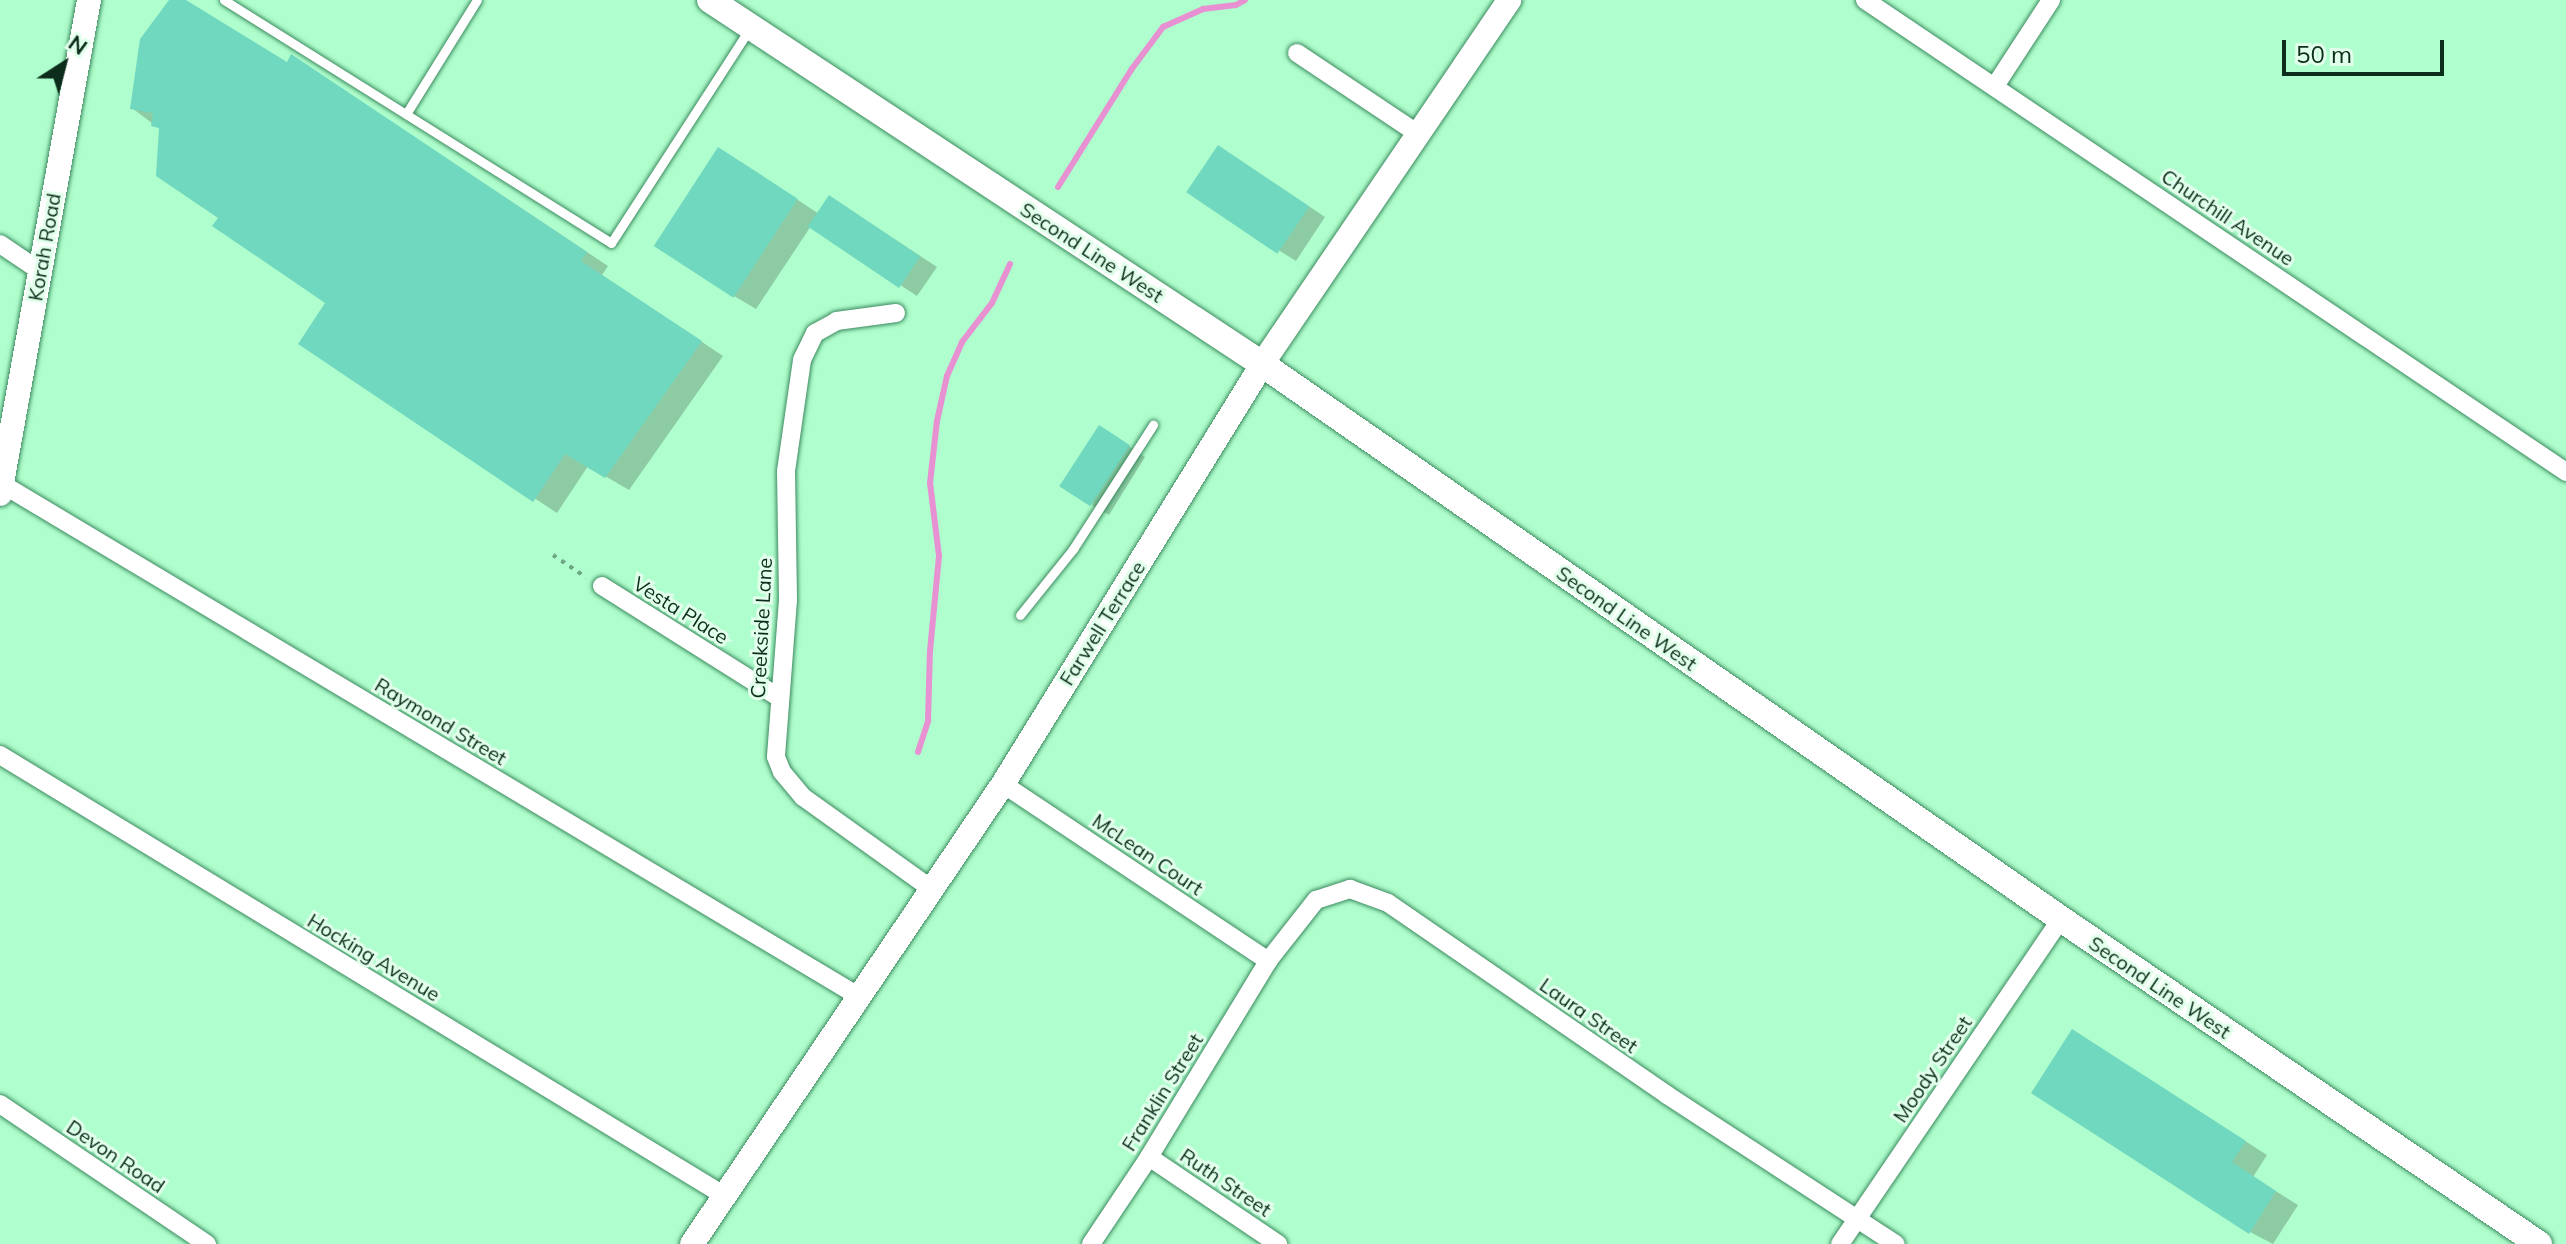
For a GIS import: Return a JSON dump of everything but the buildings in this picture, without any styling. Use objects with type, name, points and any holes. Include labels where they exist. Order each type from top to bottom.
[{"type":"main road","name":"Second Line West","points":[[710,0],[1262,364],[2061,919],[2539,1244]]},
{"type":"street","name":"Korah Road","points":[[1,489],[89,0]]},
{"type":"street","name":"Farwell Terrace","points":[[692,1244],[1003,784],[1262,364],[1509,0]]},
{"type":"street","name":"Churchill Avenue","points":[[1865,0],[2566,472]]},
{"type":"street","points":[[1995,86],[2051,0]]},
{"type":"street","points":[[1297,53],[1417,133]]},
{"type":"street","points":[[0,244],[40,271]]},
{"type":"street","name":"Creekside Lane","points":[[896,313],[837,321],[815,333],[802,360],[786,471],[788,600],[778,697],[776,757],[782,772],[803,797],[933,890]]},
{"type":"street","name":"Raymond Street","points":[[1,489],[858,996]]},
{"type":"street","name":"Vesta Place","points":[[602,586],[778,697]]},
{"type":"street","name":"Hocking Avenue","points":[[0,755],[725,1196]]},
{"type":"street","name":"McLean Court","points":[[1003,784],[1268,961]]},
{"type":"street","name":"Laura Street","points":[[1268,961],[1316,900],[1350,889],[1388,903],[1667,1095],[1896,1244]]},
{"type":"street","name":"Moody Street","points":[[1840,1244],[2061,919]]},
{"type":"street","name":"Franklin Street","points":[[1091,1244],[1149,1157],[1268,961]]},
{"type":"street","name":"Devon Road","points":[[0,1104],[207,1244]]},
{"type":"street","name":"Ruth Street","points":[[1149,1157],[1278,1244]]},
{"type":"lane","points":[[224,0],[611,243],[751,27]]},
{"type":"lane","points":[[406,114],[477,0]]},
{"type":"lane","points":[[1020,615],[1073,549],[1153,425]]},
{"type":"path","points":[[553,555],[602,586]]},
{"type":"waterway","points":[[1058,187],[1131,70],[1163,27],[1203,9],[1236,5],[1245,0]]},
{"type":"waterway","points":[[918,752],[928,721],[930,651],[939,556],[930,483],[937,421],[947,376],[962,342],[992,303],[1010,264]]}]
